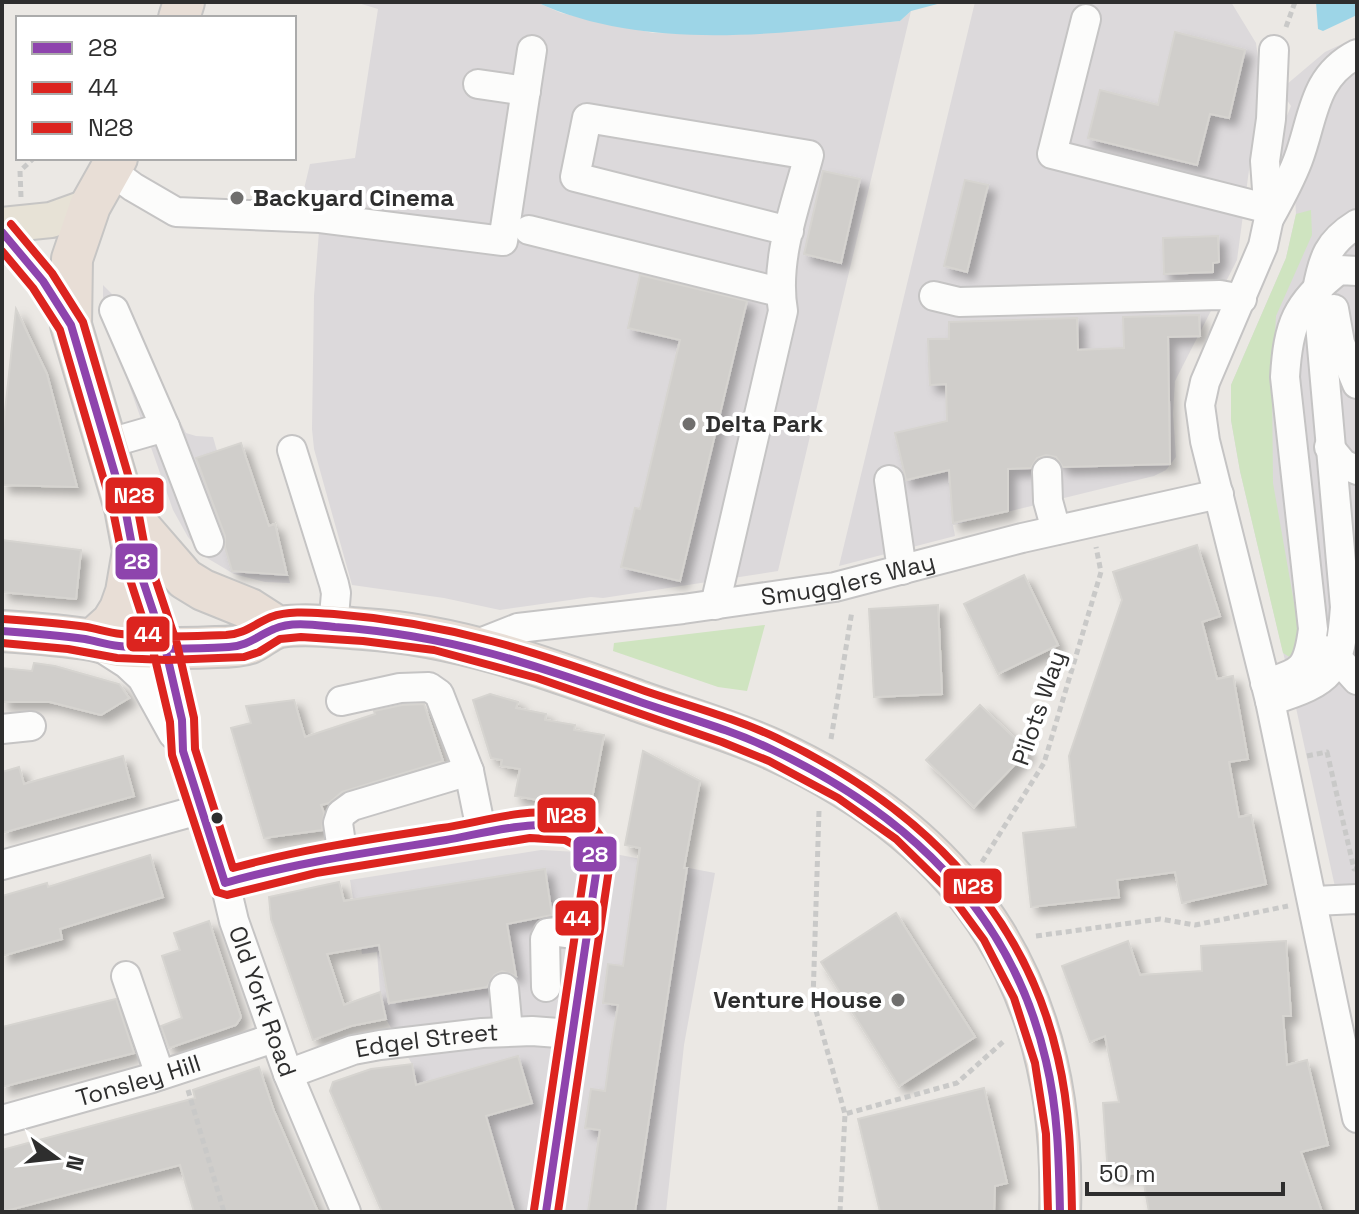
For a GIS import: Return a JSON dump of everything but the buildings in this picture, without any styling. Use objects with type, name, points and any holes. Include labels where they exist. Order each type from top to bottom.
[{"type":"highway","points":[[92,640],[112,622],[120,609],[133,551],[125,508],[71,325],[72,259],[90,206],[114,164]]},
{"type":"highway","points":[[125,508],[185,579],[203,590],[250,609],[278,627]]},
{"type":"highway","points":[[2,631],[92,640],[116,646],[165,647],[248,644],[278,627],[418,634],[475,645],[774,750],[826,757],[873,805],[933,855],[990,924],[1007,952],[1030,999],[1056,1096],[1060,1212]]},
{"type":"main road","points":[[12,218],[51,220],[90,206]]},
{"type":"street","points":[[1086,19],[1052,154],[1269,214]]},
{"type":"street","points":[[114,164],[133,187],[176,212],[320,218],[503,241],[532,50]]},
{"type":"street","points":[[1274,50],[1271,119],[1265,161],[1269,214],[1263,246],[1205,382],[1200,405],[1205,441],[1268,692],[1357,1118]]},
{"type":"street","points":[[1269,214],[1299,159],[1319,91],[1346,61]]},
{"type":"street","points":[[1271,119],[1285,98],[1311,77],[1346,61]]},
{"type":"street","points":[[478,84],[526,91]]},
{"type":"street","points":[[715,605],[783,311],[779,292],[784,247],[789,231],[809,155],[587,118],[575,177],[789,231]]},
{"type":"street","points":[[1268,692],[1312,688],[1338,659],[1345,607],[1317,290],[1323,259],[1340,234],[1357,224]]},
{"type":"street","points":[[529,230],[779,292]]},
{"type":"street","points":[[2,232],[43,281],[71,325]]},
{"type":"street","points":[[1348,271],[1344,254],[1357,244]]},
{"type":"street","points":[[1268,692],[1297,673],[1310,653],[1313,629],[1285,377],[1287,340],[1302,306],[1317,290],[1348,271]]},
{"type":"street","points":[[1348,271],[1333,289],[1334,313],[1340,343],[1357,384]]},
{"type":"street","points":[[934,296],[959,302],[1220,295],[1242,299]]},
{"type":"street","points":[[114,310],[165,427],[209,542]]},
{"type":"street","points":[[106,444],[165,427]]},
{"type":"street","points":[[1329,447],[1343,464],[1357,470]]},
{"type":"street","points":[[292,450],[336,593],[333,628]]},
{"type":"street","points":[[1047,472],[1048,501],[1056,530]]},
{"type":"street","points":[[889,480],[902,570]]},
{"type":"street","name":"Smugglers Way","points":[[475,645],[518,628],[715,605],[835,587],[1056,530],[1219,494]]},
{"type":"street","name":"Old York Road","points":[[133,551],[165,647],[182,720],[181,740],[234,921],[274,1038],[346,1212]]},
{"type":"street","points":[[1313,629],[1320,647],[1338,659],[1357,680]]},
{"type":"street","points":[[92,640],[142,678],[170,732],[181,740]]},
{"type":"street","points":[[341,701],[400,688],[429,687],[439,694],[469,771],[482,835]]},
{"type":"street","points":[[2,729],[31,726]]},
{"type":"street","points":[[343,857],[338,823],[341,814],[352,806],[469,771]]},
{"type":"street","points":[[2,865],[202,809]]},
{"type":"street","points":[[225,883],[343,857],[542,826],[568,828],[590,839],[595,848],[597,867],[546,1212]]},
{"type":"street","points":[[1314,901],[1357,899]]},
{"type":"street","points":[[546,987],[545,939],[548,933],[586,936]]},
{"type":"street","points":[[126,976],[171,1072]]},
{"type":"street","points":[[504,988],[508,1031]]},
{"type":"street","name":"Edgel Street","points":[[288,1074],[353,1050],[411,1041],[508,1031],[572,1034]]},
{"type":"street","name":"Tonsley Hill","points":[[2,1120],[171,1072],[274,1038]]},
{"type":"path","points":[[12,218],[20,171],[32,160]]},
{"type":"path","name":"Pilots Way","points":[[957,885],[985,860],[1044,763],[1101,572],[1092,522]]},
{"type":"path","points":[[840,1212],[845,1114],[813,1000],[826,757],[852,611]]},
{"type":"path","points":[[1283,761],[1327,752],[1354,869],[1357,869]]},
{"type":"path","points":[[1036,936],[1160,919],[1195,925],[1314,901]]},
{"type":"path","points":[[845,1114],[957,1083],[1005,1040]]},
{"type":"path","points":[[171,1072],[224,1212]]},
{"type":"shaded area","points":[[355,2],[536,2],[561,13],[653,33],[738,34],[862,25],[900,21],[911,11],[778,571],[603,598],[500,610],[444,598],[352,585],[314,449],[314,296],[322,193],[304,189],[310,164],[355,158],[378,9]]},
{"type":"shaded area","points":[[975,2],[1231,2],[1256,43],[1261,80],[1237,260],[1175,381],[1173,414],[1176,457],[1166,470],[1154,476],[953,525],[955,536],[839,566]]},
{"type":"shaded area","points":[[1357,37],[1357,916],[1354,916],[1351,891],[1335,887],[1240,471],[1231,420],[1231,385],[1286,258],[1296,214],[1295,197],[1276,175],[1277,140],[1291,106],[1280,90],[1325,52]]},
{"type":"shaded area","points":[[103,285],[117,299],[186,433],[213,437],[217,451],[241,443],[269,526],[275,524],[290,583],[265,582],[234,574],[207,558],[188,537],[173,510],[103,311]]},
{"type":"shaded area","points":[[541,850],[615,854],[715,873],[684,1045],[666,1212],[459,1212],[417,1094],[412,1064],[386,1019],[377,952],[362,954],[350,880]]},
{"type":"green space","points":[[1311,210],[1312,235],[1276,316],[1272,385],[1273,483],[1299,631],[1291,658],[1283,653],[1240,471],[1231,420],[1231,385],[1286,258],[1296,214]]},
{"type":"green space","points":[[765,625],[747,691],[718,687],[613,651],[614,643]]},
{"type":"water","points":[[536,2],[945,2],[911,11],[900,21],[763,34],[716,35],[669,34],[624,28],[579,18]]},
{"type":"water","points":[[1316,2],[1357,2],[1357,15],[1323,31],[1318,29]]},
{"type":"transit line","name":"N28","points":[[11,224],[52,273],[83,322],[137,505],[145,548],[177,644],[194,718],[195,749],[233,868],[337,845],[529,813],[564,814],[581,819],[599,833],[609,869],[558,1212]]},
{"type":"transit line","name":"28","points":[[2,232],[43,281],[71,325],[125,508],[133,551],[165,647],[182,720],[183,751],[225,883],[307,863],[531,825],[564,827],[578,832],[595,851],[597,867],[546,1212]]},
{"type":"transit line","name":"44","points":[[2,251],[33,288],[60,330],[113,511],[122,555],[153,650],[170,722],[172,755],[217,892],[227,895],[316,873],[530,838],[565,840],[580,848],[585,867],[534,1210]]},
{"type":"transit line","name":"N28","points":[[3,619],[160,636],[233,634],[271,617],[294,613],[334,614],[416,624],[529,652],[712,713],[777,738],[827,764],[874,794],[917,828],[956,866],[990,908],[1019,953],[1042,1004],[1062,1077],[1069,1135],[1072,1212]]},
{"type":"transit line","name":"28","points":[[2,631],[160,649],[236,646],[296,624],[417,637],[529,664],[709,725],[773,750],[822,776],[909,837],[947,874],[980,914],[1008,959],[1030,1007],[1050,1079],[1057,1136],[1060,1212]]},
{"type":"transit line","name":"44","points":[[2,643],[68,649],[117,658],[167,660],[244,657],[280,639],[301,637],[434,650],[537,678],[722,742],[769,761],[838,798],[896,839],[945,887],[984,940],[1014,998],[1035,1063],[1046,1134],[1048,1212]]},
{"type":"place","name":"Backyard Cinema","points":[[237,198]]},
{"type":"place","name":"Delta Park","points":[[689,424]]},
{"type":"place","name":"Venture House","points":[[898,1000]]}]
